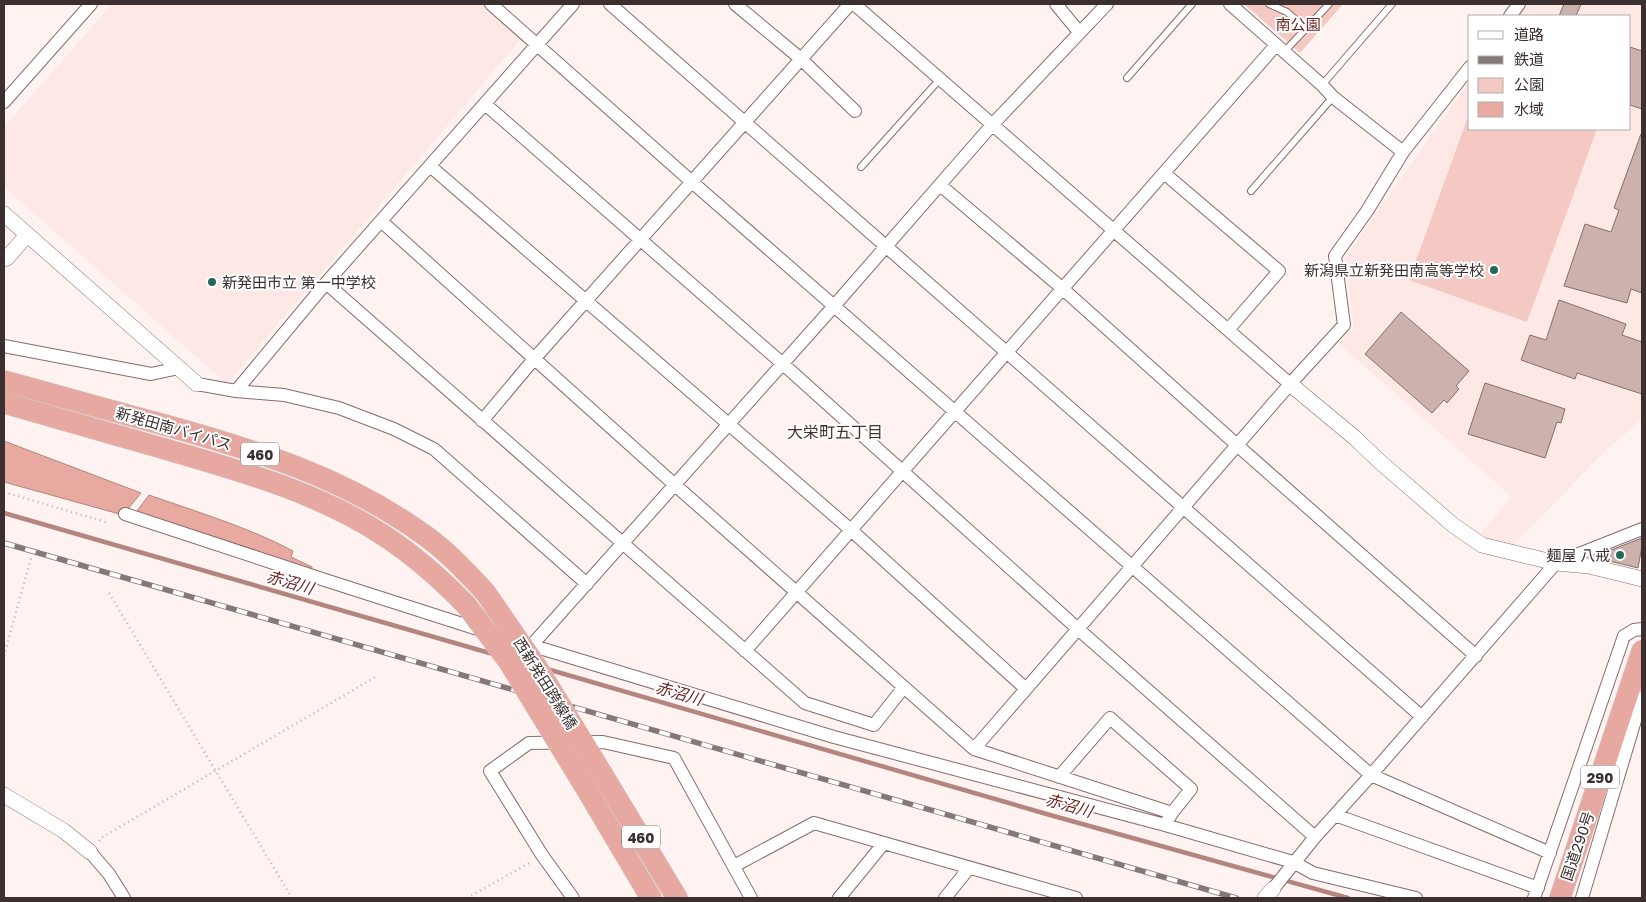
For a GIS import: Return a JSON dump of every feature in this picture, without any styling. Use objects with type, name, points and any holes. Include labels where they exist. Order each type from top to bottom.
[{"type":"highway","name":"新発田南バイパス","points":[[4,381],[234,445],[306,470],[352,490],[429,538],[454,560],[485,592]]},
{"type":"highway","name":"新発田南バイパス","points":[[4,403],[232,468],[298,492],[342,512],[382,534],[443,582],[466,606]]},
{"type":"highway","name":"西新発田跨線橋","points":[[485,592],[538,669],[677,898]]},
{"type":"highway","name":"西新発田跨線橋","points":[[466,606],[509,662],[651,898]]},
{"type":"highway","name":"国道290号","points":[[1560,898],[1642,653]]},
{"type":"street","points":[[4,102],[91,4]]},
{"type":"street","points":[[491,4],[1371,775],[1550,853]]},
{"type":"street","points":[[236,391],[326,283],[573,4]]},
{"type":"street","points":[[610,4],[1422,717]]},
{"type":"street","points":[[735,4],[801,59],[856,111]]},
{"type":"street","points":[[482,421],[586,300],[852,4],[1290,384],[1355,438],[1453,525],[1482,545],[1556,563],[1589,566],[1642,579]]},
{"type":"street","points":[[1056,4],[1079,32]]},
{"type":"street","points":[[531,646],[834,306],[992,125],[1107,4]]},
{"type":"street","points":[[1230,4],[1322,85],[1333,98],[1403,152]]},
{"type":"street","points":[[1511,15],[1519,4]]},
{"type":"street","points":[[745,651],[1164,173],[1280,49]]},
{"type":"street","points":[[974,749],[1290,384],[1344,325],[1335,256],[1367,211],[1403,152],[1468,70]]},
{"type":"street","points":[[485,104],[782,364],[1078,629],[1315,837]]},
{"type":"street","points":[[430,166],[851,530],[1026,689]]},
{"type":"street","points":[[1164,173],[1279,271],[1228,330]]},
{"type":"street","points":[[940,185],[1063,288],[1476,656]]},
{"type":"street","points":[[4,214],[198,384],[236,391],[284,394],[339,408],[394,429],[434,449],[587,584]]},
{"type":"street","points":[[381,221],[675,485],[974,749],[1172,813]]},
{"type":"street","points":[[4,260],[27,235]]},
{"type":"street","points":[[326,283],[805,703],[874,725],[904,687]]},
{"type":"street","points":[[4,346],[151,374],[179,368]]},
{"type":"street","points":[[125,514],[531,646],[834,737],[1165,825],[1293,862],[1313,873],[1416,898]]},
{"type":"street","points":[[1269,894],[1293,862],[1556,563],[1642,529]]},
{"type":"street","points":[[1335,815],[1536,893],[1624,636],[1634,630],[1642,629]]},
{"type":"street","points":[[1582,898],[1642,697]]},
{"type":"street","points":[[1059,777],[1110,718],[1190,789],[1165,825]]},
{"type":"street","points":[[573,898],[542,856],[490,771],[530,743],[603,742],[674,758],[751,898]]},
{"type":"street","points":[[4,795],[64,831],[90,852],[110,874],[124,898]]},
{"type":"street","points":[[734,866],[814,823],[969,868],[1055,896],[1076,898]]},
{"type":"street","points":[[839,898],[884,843]]},
{"type":"street","points":[[944,898],[969,868]]},
{"type":"lane","points":[[1127,78],[1192,4]]},
{"type":"lane","points":[[1269,4],[1287,12],[1306,29]]},
{"type":"lane","points":[[1280,49],[1306,29],[1329,4]]},
{"type":"lane","points":[[1322,85],[1392,4]]},
{"type":"lane","points":[[861,167],[940,79]]},
{"type":"lane","points":[[1251,191],[1333,98]]},
{"type":"path","points":[[4,492],[109,523]]},
{"type":"path","points":[[4,656],[31,558]]},
{"type":"path","points":[[109,593],[292,898]]},
{"type":"path","points":[[90,852],[101,838],[377,676]]},
{"type":"path","points":[[467,898],[542,856]]},
{"type":"shaded area","name":"新発田市立 第一中学校","points":[[112,4],[482,4],[522,38],[227,384],[4,187],[4,127]]},
{"type":"shaded area","name":"新潟県立新発田南高等学校","points":[[1528,4],[1642,4],[1642,419],[1603,453],[1512,547],[1490,540],[1480,534],[1512,497],[1338,343],[1354,328],[1345,258],[1468,83],[1468,130],[1631,130],[1631,15],[1517,15]]},
{"type":"green space","name":"南公園","points":[[1244,4],[1343,4],[1300,53]]},
{"type":"green space","points":[[1468,117],[1468,130],[1597,130],[1527,322],[1409,280]]},
{"type":"water","points":[[4,441],[141,493],[123,515],[4,482]]},
{"type":"water","points":[[149,495],[222,520],[276,542],[293,551],[291,557],[312,567],[312,572],[134,515]]},
{"type":"building","points":[[1564,4],[1581,4],[1576,15],[1559,15]]},
{"type":"building","points":[[1631,47],[1642,51],[1642,109],[1631,105]]},
{"type":"building","points":[[1641,134],[1642,293],[1631,289],[1627,303],[1564,286],[1585,224],[1611,232],[1619,210],[1614,208]]},
{"type":"building","points":[[1559,300],[1626,324],[1622,335],[1642,342],[1642,394],[1577,373],[1575,379],[1521,360],[1530,335],[1546,340]]},
{"type":"building","points":[[1401,312],[1469,371],[1456,386],[1459,389],[1447,403],[1444,400],[1432,413],[1365,354]]},
{"type":"building","points":[[1485,383],[1565,409],[1561,423],[1557,422],[1545,458],[1468,434]]},
{"type":"building","name":"麺屋 八戒","points":[[1642,538],[1638,568],[1593,557]]},
{"type":"waterway","name":"赤沼川","points":[[4,513],[493,654]]},
{"type":"waterway","name":"赤沼川","points":[[547,669],[1050,815],[1348,898]]},
{"type":"railway","points":[[4,543],[1236,898]]},
{"type":"place","name":"新潟県立新発田南高等学校","points":[[1494,270]]},
{"type":"place","name":"新発田市立 第一中学校","points":[[212,282]]},
{"type":"place","name":"麺屋 八戒","points":[[1620,555]]},
{"type":"district","name":"大栄町五丁目","points":[[835,432]]}]
